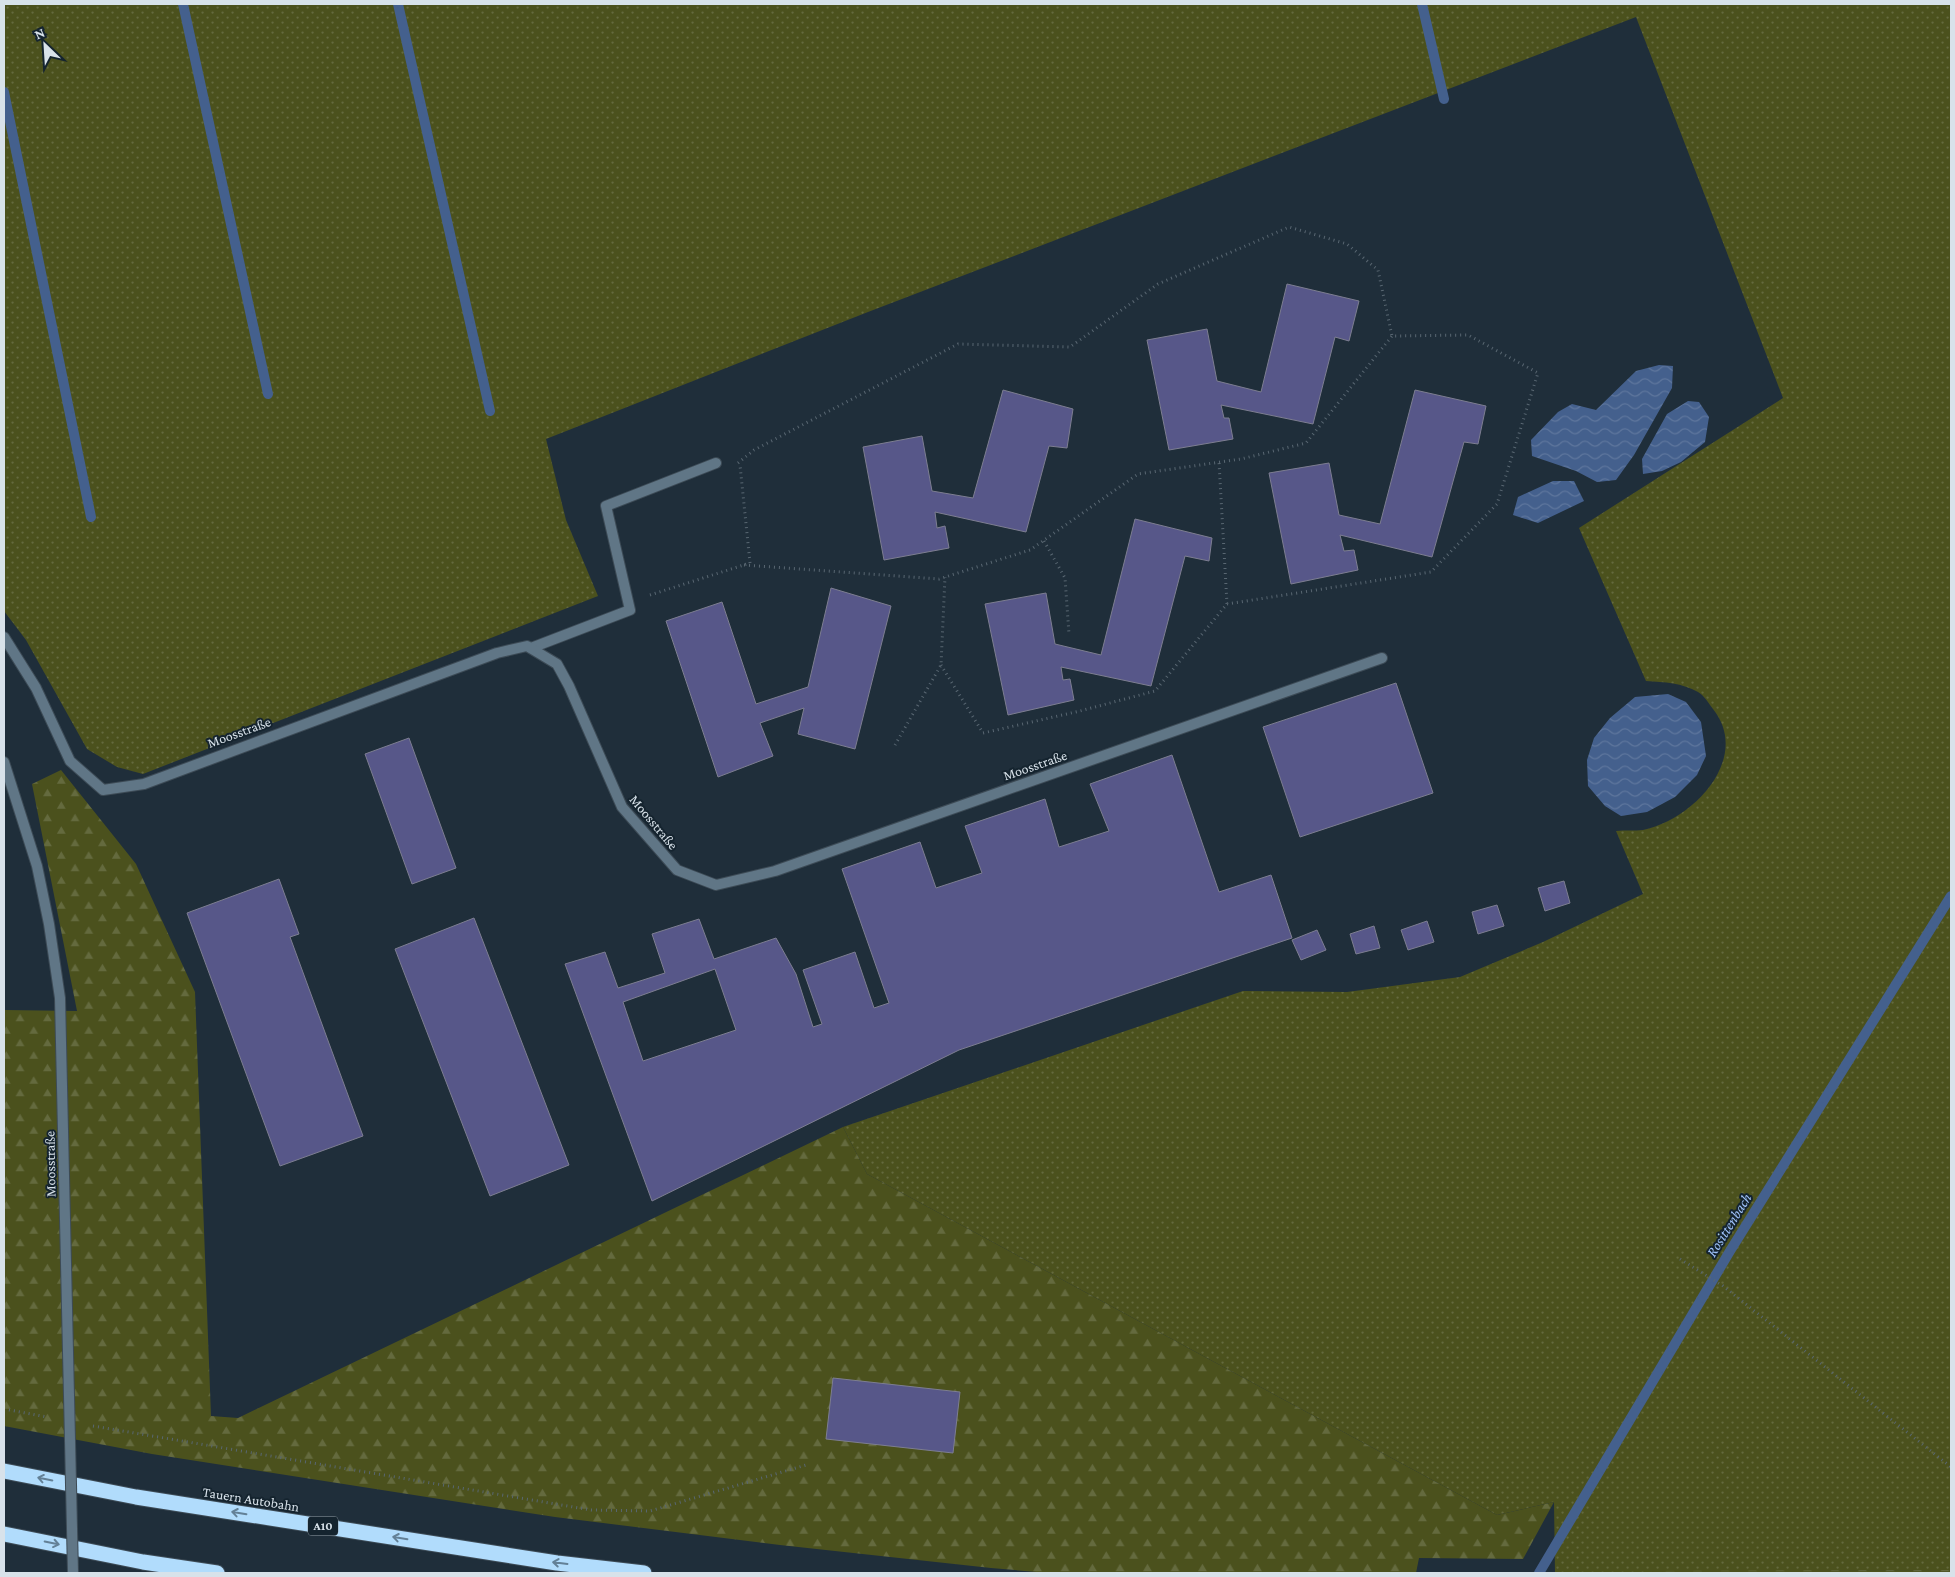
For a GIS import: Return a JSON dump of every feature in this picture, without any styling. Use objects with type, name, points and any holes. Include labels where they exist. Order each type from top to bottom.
[{"type":"highway","name":"Tauern Autobahn","points":[[4,1471],[146,1498],[558,1563],[644,1573]]},
{"type":"highway","points":[[4,1534],[143,1562],[217,1573]]},
{"type":"street","points":[[531,648],[630,610],[606,506],[716,463]]},
{"type":"street","name":"Moosstraße","points":[[4,637],[36,688],[70,760],[103,790],[144,784],[497,652],[527,646],[556,664],[568,686],[622,808],[677,870],[716,885],[775,871],[1382,658]]},
{"type":"street","name":"Moosstraße","points":[[4,762],[37,866],[49,924],[60,998],[73,1573]]},
{"type":"path","points":[[650,595],[750,563],[740,462],[736,464],[754,450],[958,344],[1070,347],[1158,284],[1289,227],[1347,244],[1378,270],[1392,336]]},
{"type":"path","points":[[941,665],[982,733],[1080,711],[1155,691],[1226,604],[1431,572],[1497,504],[1538,374],[1468,335],[1392,336]]},
{"type":"path","points":[[744,565],[939,579],[1030,550],[1138,474],[1241,459],[1306,443],[1392,336]]},
{"type":"path","points":[[1219,462],[1226,604]]},
{"type":"path","points":[[1044,541],[1065,578],[1070,634]]},
{"type":"path","points":[[896,744],[941,665],[945,577]]},
{"type":"path","points":[[1680,1259],[1723,1286],[1951,1467]]},
{"type":"path","points":[[4,1409],[51,1418]]},
{"type":"path","points":[[88,1425],[591,1510],[650,1511],[806,1466]]},
{"type":"green space","points":[[4,4],[1951,4],[1951,1570],[1555,1573],[1554,1502],[1497,1515],[867,1174],[843,1127],[1243,991],[1347,992],[1460,977],[1543,942],[1643,894],[1616,831],[1643,830],[1662,824],[1681,814],[1697,800],[1711,784],[1721,766],[1726,747],[1723,728],[1713,709],[1698,692],[1680,685],[1646,681],[1579,528],[1783,398],[1636,17],[868,312],[546,439],[566,520],[598,596],[143,774],[117,767],[87,749],[26,640],[4,611]]},
{"type":"green space","points":[[61,770],[136,864],[195,992],[211,1416],[238,1418],[843,1127],[867,1174],[1497,1515],[1554,1502],[1523,1559],[1419,1558],[1416,1573],[1048,1573],[780,1545],[555,1517],[152,1454],[4,1426],[4,1010],[77,1011],[32,784]]},
{"type":"green space","points":[[1951,1570],[1951,1573],[1652,1573],[1651,1571]]},
{"type":"water","points":[[1659,365],[1673,366],[1672,388],[1634,455],[1616,480],[1597,482],[1576,471],[1532,456],[1531,440],[1558,412],[1572,404],[1596,410],[1636,371]]},
{"type":"water","points":[[1688,401],[1699,402],[1709,417],[1705,442],[1681,462],[1662,471],[1643,474],[1642,459],[1667,414]]},
{"type":"water","points":[[1553,481],[1574,481],[1584,501],[1538,523],[1513,515],[1518,497]]},
{"type":"water","points":[[1668,694],[1686,702],[1701,722],[1706,756],[1697,775],[1675,797],[1647,812],[1621,816],[1605,806],[1588,786],[1587,760],[1594,738],[1610,718],[1635,697]]},
{"type":"building","points":[[1287,284],[1359,301],[1349,341],[1335,337],[1313,424],[1221,405],[1224,418],[1229,418],[1233,439],[1169,450],[1147,340],[1207,329],[1217,381],[1261,392]]},
{"type":"building","points":[[1003,390],[1073,409],[1067,448],[1049,446],[1026,532],[935,512],[937,528],[945,526],[949,548],[884,560],[863,447],[922,436],[932,491],[973,498]]},
{"type":"building","points":[[1415,390],[1486,406],[1478,444],[1464,442],[1432,557],[1340,535],[1344,551],[1354,550],[1358,570],[1291,584],[1269,473],[1329,463],[1339,515],[1380,524]]},
{"type":"building","points":[[1135,519],[1212,538],[1209,561],[1185,556],[1151,686],[1061,667],[1063,680],[1070,679],[1074,700],[1008,715],[985,604],[1046,593],[1055,644],[1101,655]]},
{"type":"building","points":[[831,588],[891,606],[855,749],[798,734],[804,708],[760,723],[773,756],[718,777],[666,621],[722,602],[756,704],[808,687]]},
{"type":"building","points":[[1396,683],[1433,793],[1300,837],[1263,727]]},
{"type":"building","points":[[409,738],[456,868],[412,884],[365,754]]},
{"type":"building","points":[[1172,755],[1219,892],[1271,875],[1292,938],[959,1050],[652,1201],[565,964],[605,952],[618,988],[665,973],[652,934],[699,919],[714,959],[776,938],[796,974],[813,1027],[822,1024],[803,970],[855,952],[874,1008],[889,1003],[842,869],[920,842],[936,888],[982,873],[965,826],[1045,799],[1059,847],[1109,831],[1090,784]],"holes":[[[715,969],[736,1030],[643,1061],[623,1002]]]},
{"type":"building","points":[[279,879],[299,934],[290,937],[363,1136],[280,1166],[187,913]]},
{"type":"building","points":[[1564,881],[1570,903],[1545,911],[1538,888]]},
{"type":"building","points":[[1497,905],[1504,926],[1478,934],[1472,912]]},
{"type":"building","points":[[474,918],[569,1165],[490,1196],[395,949]]},
{"type":"building","points":[[1427,921],[1434,942],[1408,950],[1401,930]]},
{"type":"building","points":[[1374,926],[1380,948],[1356,954],[1350,934]]},
{"type":"building","points":[[1317,930],[1326,950],[1301,960],[1292,940]]},
{"type":"building","points":[[833,1378],[960,1392],[953,1453],[826,1439]]},
{"type":"waterway","points":[[183,4],[268,394]]},
{"type":"waterway","points":[[398,4],[490,411]]},
{"type":"waterway","points":[[1422,4],[1444,99]]},
{"type":"waterway","points":[[4,92],[91,517]]},
{"type":"waterway","name":"Rosittenbach","points":[[1539,1573],[1730,1251],[1951,896]]}]
